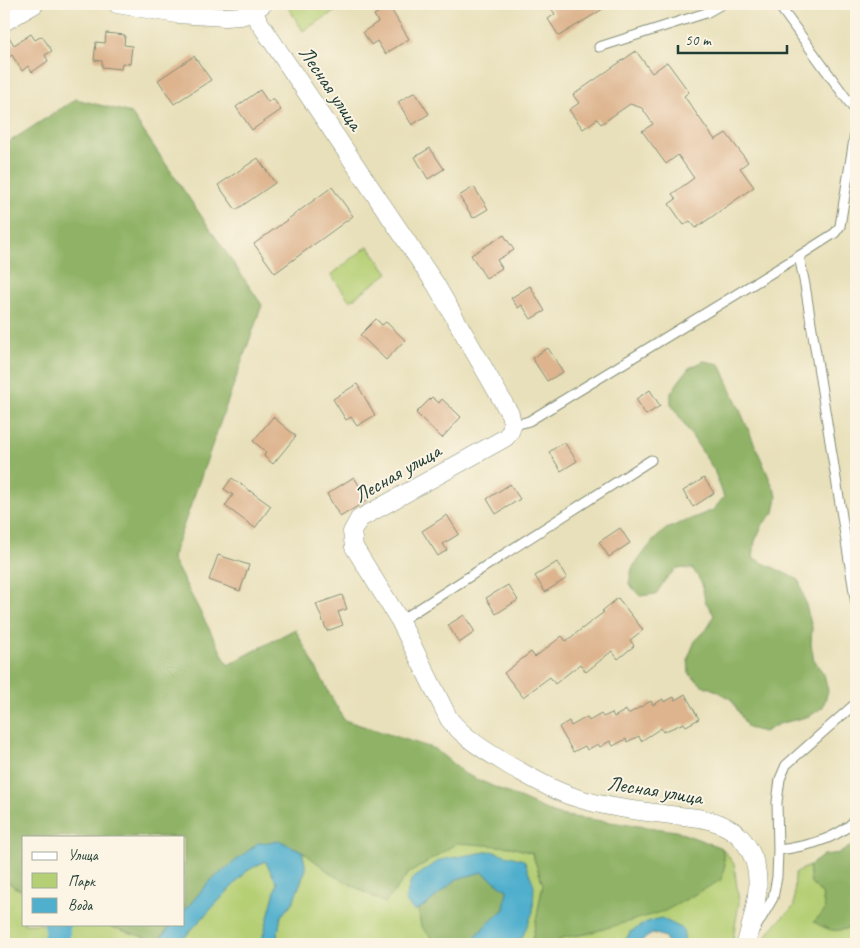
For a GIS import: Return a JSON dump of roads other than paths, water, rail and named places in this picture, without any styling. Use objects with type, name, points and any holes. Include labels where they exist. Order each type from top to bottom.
[{"type":"street","points":[[4,22],[35,4]]},
{"type":"street","points":[[117,4],[177,14],[225,18],[241,16],[254,6]]},
{"type":"street","name":"Лесная улица","points":[[254,6],[436,285],[510,414],[512,431],[505,438],[359,519],[355,525],[352,539],[354,547],[400,620],[449,719],[460,732],[483,750],[549,788],[578,799],[610,807],[697,818],[731,829],[742,839],[751,852],[758,881],[757,895],[746,943]]},
{"type":"lane","points":[[600,47],[706,13],[722,4]]},
{"type":"lane","points":[[778,4],[854,109],[856,116]]},
{"type":"lane","points":[[512,426],[529,421],[835,233],[840,226],[856,127]]},
{"type":"lane","points":[[798,256],[806,294],[856,604]]},
{"type":"lane","points":[[400,620],[651,460]]},
{"type":"lane","points":[[746,943],[773,898],[777,876],[777,802],[780,779],[786,765],[856,703]]},
{"type":"lane","points":[[778,850],[809,844],[832,835],[852,824],[856,819]]},
{"type":"water","points":[[280,841],[302,851],[306,869],[293,902],[281,916],[276,944],[261,944],[277,883],[265,861],[247,871],[178,944],[156,944],[170,926],[185,926],[185,910],[209,882],[258,843]]},
{"type":"water","points":[[491,851],[524,860],[534,885],[533,912],[522,938],[507,944],[469,944],[504,909],[507,890],[482,872],[457,879],[426,905],[414,911],[405,901],[411,880],[440,860]]},
{"type":"water","points":[[661,918],[683,929],[685,944],[668,944],[665,937],[653,933],[637,944],[624,944],[630,932],[647,922]]},
{"type":"waterway","points":[[54,944],[57,937],[57,926]]}]
